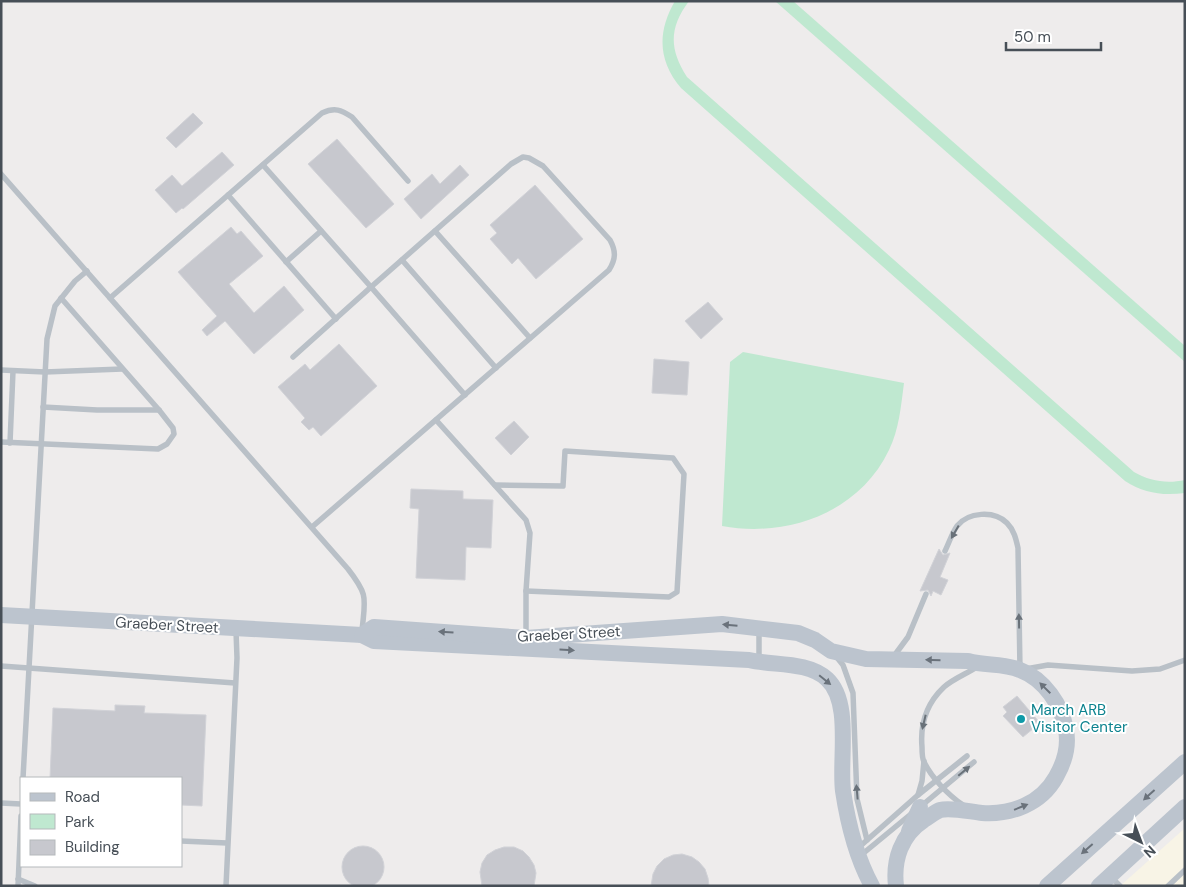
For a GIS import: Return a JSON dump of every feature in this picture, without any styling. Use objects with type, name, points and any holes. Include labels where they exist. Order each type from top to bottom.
[{"type":"street","name":"Graeber Street","points":[[1,616],[362,635],[374,641],[750,660],[805,669],[827,679],[839,699],[842,718],[843,788],[847,813],[861,848],[872,886]]},
{"type":"street","name":"Graeber Street","points":[[362,635],[374,627],[526,638],[722,624],[798,633],[815,640],[831,651],[866,659],[968,660],[981,665]]},
{"type":"street","points":[[896,886],[897,860],[902,842],[922,821],[940,810],[997,813],[1013,810],[1028,804],[1048,787],[1062,766],[1066,750],[1066,731],[1056,700],[1047,688],[1020,670],[1001,665],[981,665]]},
{"type":"street","points":[[1047,886],[1185,762]]},
{"type":"street","points":[[907,835],[919,801]]},
{"type":"street","points":[[1110,883],[1185,807]]},
{"type":"street","points":[[1037,886],[1064,870]]},
{"type":"lane","points":[[110,298],[322,113],[331,109],[343,111],[352,117],[408,180]]},
{"type":"lane","points":[[293,357],[511,164],[523,157],[529,158],[543,166],[610,240],[615,254],[614,262],[609,270],[312,528]]},
{"type":"lane","points":[[263,165],[465,395]]},
{"type":"lane","points":[[1,174],[360,584],[366,598],[362,635]]},
{"type":"lane","points":[[228,195],[336,319]]},
{"type":"lane","points":[[286,262],[321,231]]},
{"type":"lane","points":[[436,231],[530,338]]},
{"type":"lane","points":[[402,260],[496,368]]},
{"type":"lane","points":[[23,777],[47,339],[55,306],[75,281],[87,271]]},
{"type":"lane","points":[[1,442],[158,449],[167,444],[174,434],[173,428],[159,410],[61,298]]},
{"type":"lane","points":[[1,370],[45,372],[122,369]]},
{"type":"lane","points":[[10,443],[13,371]]},
{"type":"lane","points":[[43,407],[97,410],[159,410]]},
{"type":"lane","points":[[436,420],[526,520],[530,533],[526,592],[526,638]]},
{"type":"lane","points":[[495,485],[563,486],[566,451],[673,458],[684,474],[677,592],[669,597],[526,592]]},
{"type":"lane","points":[[945,551],[957,526],[966,519],[977,515],[989,514],[1000,517],[1007,523],[1015,535],[1018,548],[1020,670],[1048,664],[1132,671],[1160,669],[1185,660]]},
{"type":"lane","points":[[892,659],[908,637],[926,594]]},
{"type":"lane","points":[[226,886],[236,682],[236,628]]},
{"type":"lane","points":[[759,628],[759,662]]},
{"type":"lane","points":[[831,651],[843,665],[854,693],[856,784],[861,848]]},
{"type":"lane","points":[[919,801],[924,761],[921,738],[927,710],[944,688],[956,678],[981,665]]},
{"type":"lane","points":[[1,666],[236,682]]},
{"type":"lane","points":[[861,848],[919,801],[937,780],[967,756]]},
{"type":"lane","points":[[924,761],[937,780],[955,799],[973,811]]},
{"type":"lane","points":[[861,848],[919,801],[944,787],[974,762]]},
{"type":"lane","points":[[1,803],[20,804]]},
{"type":"lane","points":[[182,841],[227,843]]},
{"type":"lane","points":[[20,849],[18,882],[35,886]]},
{"type":"lane","points":[[1168,886],[1185,870]]},
{"type":"shaded area","points":[[1185,828],[1185,886],[1120,886]]},
{"type":"green space","points":[[675,1],[689,1],[678,20],[674,39],[677,57],[687,77],[1134,472],[1158,481],[1185,480],[1185,493],[1154,493],[1125,481],[681,88],[673,78],[668,67],[664,57],[663,46],[665,24]]},
{"type":"green space","points":[[775,1],[793,1],[1185,346],[1185,362]]},
{"type":"green space","points":[[743,352],[904,383],[901,409],[889,450],[876,472],[859,490],[840,505],[819,516],[795,524],[747,529],[722,526],[730,362]]},
{"type":"building","points":[[193,113],[203,123],[176,148],[166,138]]},
{"type":"building","points":[[337,139],[394,204],[366,228],[308,164]]},
{"type":"building","points":[[222,152],[234,165],[176,213],[155,190],[172,175],[182,186]]},
{"type":"building","points":[[460,165],[469,175],[421,219],[404,199],[432,174],[440,184]]},
{"type":"building","points":[[535,185],[583,239],[536,279],[518,258],[512,264],[490,239],[497,233],[490,225]]},
{"type":"building","points":[[231,227],[237,234],[241,231],[263,256],[229,284],[254,313],[284,286],[304,310],[254,354],[225,321],[207,336],[202,330],[217,316],[178,272]]},
{"type":"building","points":[[708,302],[723,319],[701,339],[685,321]]},
{"type":"building","points":[[339,344],[377,386],[321,436],[313,427],[309,430],[301,422],[305,418],[278,387],[305,364],[310,370]]},
{"type":"building","points":[[654,359],[689,362],[687,395],[652,393]]},
{"type":"building","points":[[514,421],[529,437],[511,455],[495,438]]},
{"type":"building","points":[[411,489],[463,491],[463,499],[493,500],[491,548],[466,547],[465,580],[416,578],[419,509],[410,508]]},
{"type":"building","points":[[939,549],[943,555],[950,553],[940,577],[948,580],[941,595],[933,591],[931,596],[928,590],[920,591]]},
{"type":"building","name":"March ARB Visitor Center","points":[[1017,696],[1040,723],[1023,737],[1003,716],[1007,712],[1003,707]]},
{"type":"building","points":[[115,705],[145,706],[144,713],[206,715],[202,806],[182,805],[182,777],[50,777],[53,708],[115,711]]},
{"type":"building","points":[[367,846],[375,849],[381,855],[384,867],[381,879],[375,885],[359,888],[351,885],[345,879],[342,863],[345,855],[351,849]]},
{"type":"building","points":[[504,847],[514,847],[523,851],[529,857],[536,873],[534,886],[482,886],[480,872],[482,863],[487,855]]},
{"type":"building","points":[[682,854],[692,857],[705,869],[709,886],[651,886],[653,874],[657,866],[664,859]]},
{"type":"place","name":"March ARB Visitor Center","points":[[1021,719]]}]
